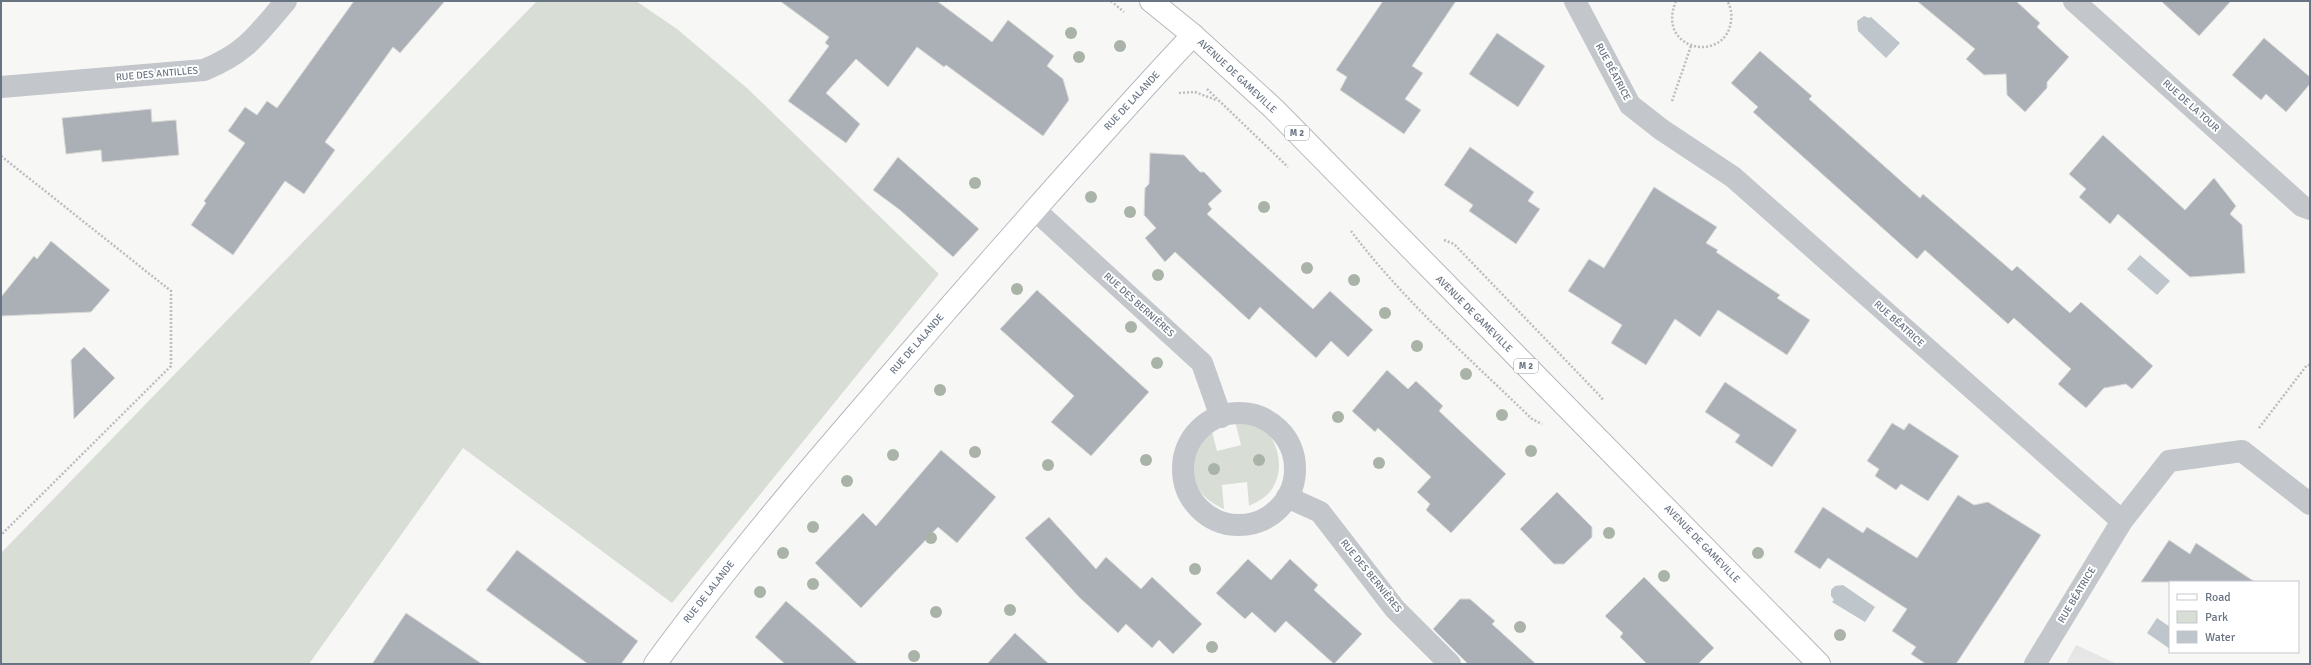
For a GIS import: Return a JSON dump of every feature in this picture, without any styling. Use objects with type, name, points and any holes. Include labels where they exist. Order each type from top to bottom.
[{"type":"main road","name":"M 2","points":[[1151,1],[1193,35]]},
{"type":"main road","name":"RUE DE LALANDE","points":[[655,664],[695,610],[822,454],[1034,209],[1114,119],[1193,35]]},
{"type":"main road","name":"AVENUE DE GAMEVILLE","points":[[1193,35],[1274,109],[1820,664]]},
{"type":"street","name":"RUE DES ANTILLES","points":[[1,88],[204,70],[227,61],[250,44],[286,1]]},
{"type":"street","name":"RUE BÉATRICE","points":[[1575,1],[1630,105],[1662,130],[1733,177],[2122,520],[2035,664]]},
{"type":"street","name":"RUE DE LA TOUR","points":[[2074,1],[2302,206],[2310,209]]},
{"type":"street","name":"RUE DES BERNIÈRES","points":[[1034,209],[1202,363],[1221,416]]},
{"type":"street","points":[[1244,413],[1260,417],[1273,425],[1284,437],[1292,451],[1295,467],[1293,483],[1287,497],[1277,510],[1264,518],[1249,524],[1233,524],[1213,518],[1203,512],[1192,501],[1185,487],[1182,471],[1184,456],[1190,440],[1200,428],[1221,416],[1244,413]]},
{"type":"street","points":[[2122,520],[2169,461],[2242,451],[2310,504]]},
{"type":"street","name":"RUE DES BERNIÈRES","points":[[1287,497],[1320,512],[1395,609],[1450,664]]},
{"type":"path","points":[[1676,1],[1671,21],[1674,31],[1681,39],[1692,46],[1708,47],[1717,43],[1726,36],[1730,26],[1732,15],[1726,1]]},
{"type":"path","points":[[1662,130],[1692,46]]},
{"type":"path","points":[[1174,94],[1195,92],[1219,100]]},
{"type":"path","points":[[1,156],[171,291],[171,366],[1,535]]},
{"type":"path","points":[[2242,451],[2307,365],[2310,365]]},
{"type":"shaded area","points":[[2076,645],[2117,664],[2066,664]]},
{"type":"green space","points":[[537,1],[636,1],[677,29],[748,89],[939,274],[672,603],[463,448],[309,664],[1,664],[1,553]]},
{"type":"green space","points":[[1235,421],[1252,422],[1265,430],[1276,447],[1279,466],[1278,476],[1274,486],[1268,494],[1249,506],[1247,482],[1222,485],[1224,509],[1211,502],[1201,493],[1194,483],[1190,472],[1190,461],[1193,449],[1200,438],[1211,428],[1217,451],[1241,445]]},
{"type":"water","points":[[1864,16],[1869,18],[1871,17],[1900,43],[1886,58],[1858,31],[1857,21]]},
{"type":"water","points":[[2140,255],[2170,281],[2157,295],[2127,269]]},
{"type":"water","points":[[1843,585],[1875,607],[1865,622],[1832,602],[1834,600],[1831,596],[1831,590],[1835,586]]},
{"type":"water","points":[[2157,618],[2169,626],[2169,648],[2147,633]]},
{"type":"building","points":[[354,1],[445,1],[400,53],[393,47],[325,142],[335,150],[304,194],[285,181],[233,255],[191,225],[206,203],[204,201],[245,143],[228,131],[245,107],[257,115],[267,101],[277,108]]},
{"type":"building","points":[[780,1],[937,1],[992,42],[1008,20],[1054,56],[1047,66],[1063,79],[1069,100],[1043,136],[946,65],[944,67],[917,47],[888,87],[856,59],[826,93],[860,124],[846,143],[788,101],[829,46],[825,43],[829,37]]},
{"type":"building","points":[[1383,1],[1456,1],[1412,66],[1423,73],[1405,99],[1421,110],[1404,134],[1340,90],[1347,77],[1336,70]]},
{"type":"building","points":[[1917,1],[2016,1],[2040,23],[2037,27],[2069,57],[2047,82],[2047,88],[2025,112],[2007,95],[2006,74],[1984,75],[1966,59],[1975,49]]},
{"type":"building","points":[[2161,1],[2231,1],[2199,36]]},
{"type":"building","points":[[1497,33],[1545,66],[1518,107],[1469,74]]},
{"type":"building","points":[[2264,38],[2310,77],[2310,84],[2286,112],[2266,94],[2261,100],[2232,75]]},
{"type":"building","points":[[1760,51],[1812,96],[1809,99],[1920,198],[1923,194],[2012,271],[2017,266],[2070,313],[2081,302],[2153,366],[2132,389],[2126,384],[2104,388],[2086,408],[2058,384],[2071,369],[2014,318],[2008,324],[1925,250],[1917,259],[1753,112],[1758,107],[1731,83]]},
{"type":"building","points":[[151,109],[152,122],[176,120],[179,155],[102,162],[101,150],[66,154],[62,118]]},
{"type":"building","points":[[2103,135],[2185,210],[2214,178],[2236,206],[2230,214],[2242,225],[2245,273],[2190,277],[2118,214],[2110,224],[2079,197],[2086,189],[2069,174]]},
{"type":"building","points":[[1470,147],[1534,192],[1528,201],[1540,209],[1516,244],[1469,211],[1473,205],[1444,185]]},
{"type":"building","points":[[1150,153],[1184,155],[1200,172],[1204,172],[1222,191],[1208,204],[1212,209],[1207,214],[1313,309],[1330,291],[1373,330],[1348,357],[1331,341],[1316,358],[1260,307],[1249,320],[1175,252],[1165,262],[1145,238],[1156,228],[1144,215],[1145,188],[1149,184]]},
{"type":"building","points":[[898,157],[979,229],[953,257],[900,210],[873,190]]},
{"type":"building","points":[[1654,187],[1717,227],[1706,243],[1718,250],[1716,252],[1780,295],[1777,298],[1810,320],[1787,355],[1718,310],[1700,337],[1675,319],[1646,365],[1611,343],[1622,325],[1568,291],[1589,259],[1604,268]]},
{"type":"building","points":[[51,241],[110,290],[91,312],[1,316],[1,297],[34,256],[37,259]]},
{"type":"building","points":[[1037,290],[1149,392],[1091,456],[1051,422],[1074,396],[1000,329]]},
{"type":"building","points":[[84,347],[115,378],[74,419],[71,360]]},
{"type":"building","points":[[1387,370],[1408,389],[1416,381],[1443,406],[1439,411],[1506,474],[1451,533],[1426,510],[1430,504],[1417,492],[1431,477],[1378,428],[1375,432],[1352,411]]},
{"type":"building","points":[[1725,382],[1797,430],[1772,467],[1735,442],[1740,435],[1705,412]]},
{"type":"building","points":[[1892,423],[1904,430],[1909,423],[1959,456],[1928,501],[1901,484],[1896,490],[1875,476],[1879,469],[1867,461]]},
{"type":"building","points":[[941,450],[996,497],[957,543],[938,527],[861,608],[815,563],[863,513],[876,526]]},
{"type":"building","points":[[1557,492],[1592,527],[1592,537],[1564,564],[1554,564],[1520,529]]},
{"type":"building","points":[[1958,495],[1974,505],[1988,502],[2041,535],[1956,664],[1926,664],[1911,654],[1916,647],[1892,631],[1907,609],[1828,558],[1820,569],[1794,552],[1823,507],[1863,533],[1867,527],[1917,558]]},
{"type":"building","points":[[1049,517],[1096,569],[1106,557],[1141,589],[1152,577],[1202,624],[1173,654],[1159,640],[1152,648],[1126,624],[1118,633],[1079,597],[1025,538]]},
{"type":"building","points":[[2169,540],[2190,554],[2196,543],[2253,581],[2169,581],[2141,582]]},
{"type":"building","points":[[517,550],[638,641],[621,664],[588,664],[486,590]]},
{"type":"building","points":[[1248,559],[1271,580],[1290,559],[1318,585],[1314,590],[1362,634],[1334,664],[1286,621],[1275,633],[1252,612],[1245,619],[1216,593]]},
{"type":"building","points":[[1644,577],[1714,648],[1698,664],[1647,664],[1620,637],[1623,633],[1605,616]]},
{"type":"building","points":[[1460,599],[1470,599],[1495,621],[1492,624],[1536,664],[1468,664],[1433,629]]},
{"type":"building","points":[[786,601],[858,664],[785,664],[755,637]]},
{"type":"building","points":[[406,613],[482,664],[372,664]]},
{"type":"building","points":[[1015,633],[1049,664],[987,664]]}]
